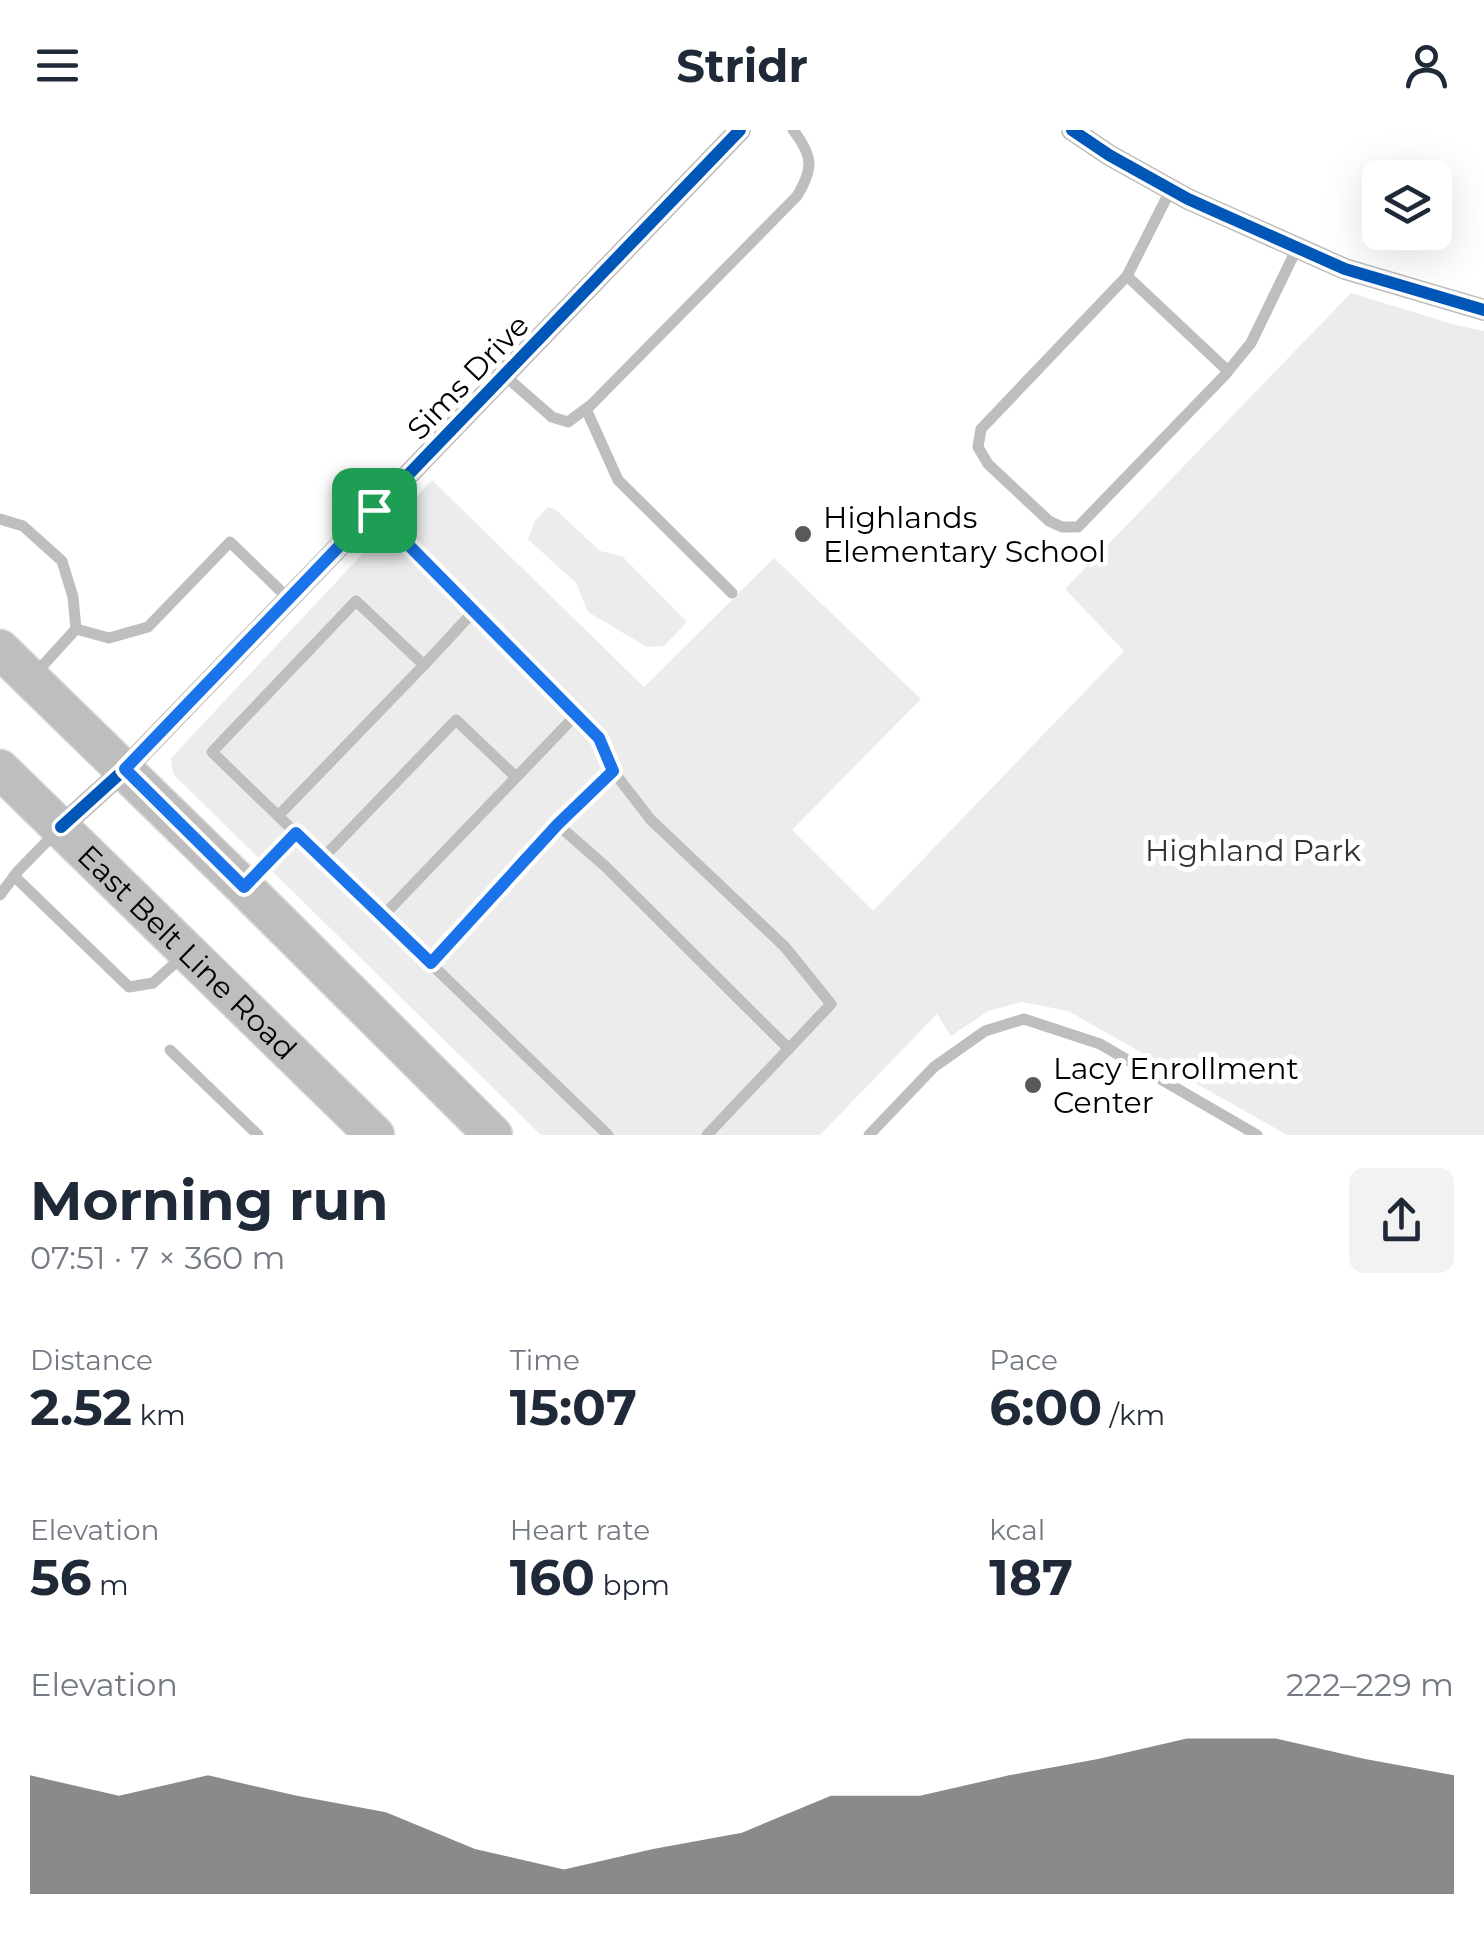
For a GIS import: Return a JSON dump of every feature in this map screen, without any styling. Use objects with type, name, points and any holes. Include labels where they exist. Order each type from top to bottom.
[{"type":"main road","points":[[0,649],[493,1135]]},
{"type":"main road","name":"East Belt Line Road","points":[[0,769],[369,1133]]},
{"type":"street","name":"Sims Drive","points":[[61,827],[125,769],[740,130]]},
{"type":"street","points":[[1072,130],[1172,190],[1346,270],[1484,310]]},
{"type":"lane","points":[[504,375],[552,418],[568,422],[586,409],[796,196],[810,176],[808,153],[793,130]]},
{"type":"lane","points":[[1172,190],[1127,276],[980,429],[978,447],[988,464],[1050,521],[1062,527],[1078,526],[1228,371],[1251,343],[1297,248]]},
{"type":"lane","points":[[1127,276],[1228,371]]},
{"type":"lane","points":[[586,409],[618,480],[732,593]]},
{"type":"lane","points":[[374,510],[599,738],[613,771],[651,820],[785,947],[831,1004],[707,1135]]},
{"type":"lane","points":[[0,519],[23,526],[62,561],[73,597],[76,629],[31,678]]},
{"type":"lane","points":[[76,629],[109,638],[148,628],[230,542],[289,599]]},
{"type":"lane","points":[[424,665],[356,602],[212,752],[608,1135]]},
{"type":"lane","points":[[279,816],[474,610]]},
{"type":"lane","points":[[382,917],[576,714]]},
{"type":"lane","points":[[322,859],[456,720],[516,777]]},
{"type":"lane","points":[[431,963],[558,824],[613,771]]},
{"type":"lane","points":[[558,824],[789,1048]]},
{"type":"lane","points":[[2,888],[61,827]]},
{"type":"lane","points":[[244,887],[296,833]]},
{"type":"lane","points":[[14,876],[129,987],[153,983],[188,951]]},
{"type":"lane","points":[[868,1135],[934,1068],[986,1031],[1024,1019],[1100,1044],[1257,1135]]},
{"type":"lane","points":[[170,1050],[258,1135]]},
{"type":"green space","name":"Highland Park","points":[[1351,293],[1484,331],[1484,1135],[1287,1135],[1068,1011],[1022,1002],[988,1011],[951,1036],[937,1014],[820,1135],[541,1135],[173,774],[171,758],[432,480],[644,687],[774,558],[921,699],[792,830],[873,911],[1124,651],[1065,589]]},
{"type":"green space","points":[[548,507],[600,551],[622,556],[687,622],[664,646],[647,647],[588,612],[576,583],[528,539],[535,521]]},
{"type":"cycle path","points":[[61,827],[125,769],[740,130]]},
{"type":"cycle path","points":[[1072,130],[1188,199],[1345,269],[1484,310]]},
{"type":"place","name":"Highlands Elementary School","points":[[803,534]]},
{"type":"place","name":"Lacy Enrollment Center","points":[[1033,1085]]},
{"type":"route","points":[[374,510],[599,738],[613,771],[558,824],[431,963],[296,833],[244,887],[125,769],[374,510]]}]
